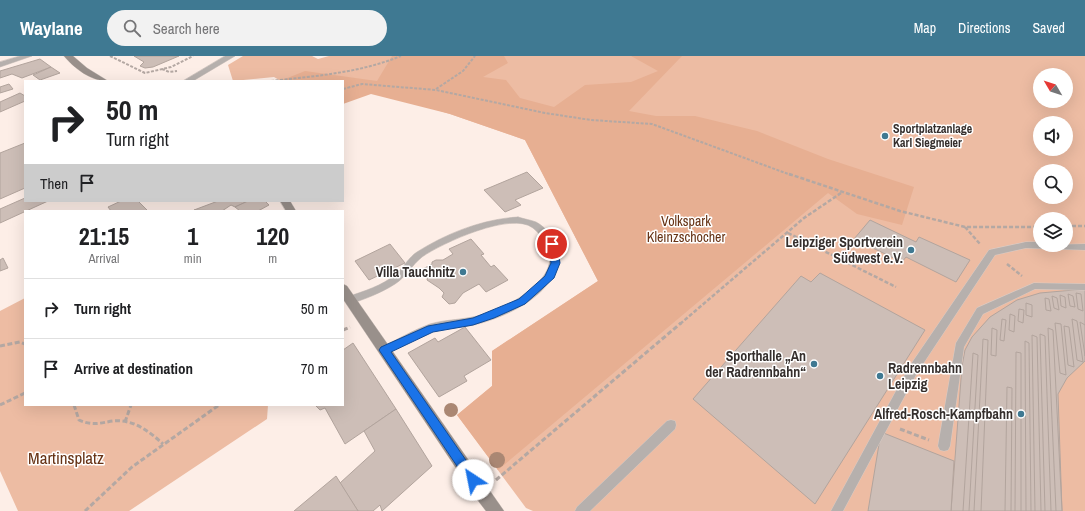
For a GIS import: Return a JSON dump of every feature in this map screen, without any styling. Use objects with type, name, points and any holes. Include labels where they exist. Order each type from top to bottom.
[{"type":"street","points":[[0,65],[28,56]]},
{"type":"street","points":[[68,56],[84,70],[102,80]]},
{"type":"street","points":[[189,80],[231,56]]},
{"type":"street","points":[[347,295],[496,511]]},
{"type":"lane","points":[[347,295],[389,283],[400,275],[412,260],[420,254],[492,222],[519,220],[532,224],[541,229],[552,244],[555,263],[549,278],[522,301],[490,316],[473,321],[431,328],[384,350]]},
{"type":"lane","points":[[838,511],[913,370],[992,252],[1026,246],[1085,247]]},
{"type":"lane","points":[[944,446],[959,346],[980,311],[1034,286],[1085,287]]},
{"type":"lane","points":[[580,511],[671,425]]},
{"type":"path","points":[[110,56],[145,73],[171,67],[193,56]]},
{"type":"path","points":[[282,80],[319,77],[341,73],[401,56]]},
{"type":"path","points":[[436,90],[457,77],[471,65],[475,56]]},
{"type":"path","points":[[162,69],[169,72],[180,70]]},
{"type":"path","points":[[344,89],[362,84],[436,90],[545,113],[591,120],[652,124],[842,193],[900,211],[965,227],[1033,227]]},
{"type":"path","points":[[482,492],[804,218],[842,193]]},
{"type":"path","points":[[1073,226],[1085,226]]},
{"type":"path","points":[[965,227],[976,241],[1034,286]]},
{"type":"path","points":[[788,233],[896,287]]},
{"type":"path","points":[[0,346],[20,342],[24,344]]},
{"type":"path","points":[[0,405],[24,393]]},
{"type":"path","points":[[74,406],[79,420],[91,426],[116,421],[134,423],[151,433],[163,444]]},
{"type":"path","points":[[125,422],[131,406]]},
{"type":"path","points":[[86,511],[123,476],[163,444],[218,406]]},
{"type":"path","points":[[884,424],[944,446]]},
{"type":"green space","points":[[243,56],[312,56],[318,59],[329,56],[1085,56],[1085,511],[533,511],[526,508],[457,415],[492,386],[492,351],[598,281],[525,140],[450,114],[344,81],[344,80],[279,80],[274,77],[233,80],[228,65]]},
{"type":"green space","name":"Volkspark Kleinzschocher","points":[[392,56],[504,56],[508,63],[483,77],[506,80],[520,98],[554,107],[585,85],[631,82],[658,71],[631,56],[682,56],[629,111],[656,116],[695,116],[757,131],[828,159],[914,187],[902,225],[857,214],[828,193],[498,470],[457,415],[492,386],[492,351],[598,281],[525,140],[450,114],[371,94],[344,104],[344,80],[282,80],[305,71],[377,81]]},
{"type":"green space","name":"Martinsplatz","points":[[24,299],[24,406],[268,406],[267,419],[129,511],[18,511],[0,471],[0,311]]},
{"type":"building","points":[[134,56],[179,56],[153,67],[145,68],[140,66],[144,62]]},
{"type":"building","points":[[40,59],[51,67],[22,78],[12,74],[0,78],[0,71]]},
{"type":"building","points":[[51,67],[60,73],[40,80],[33,75]]},
{"type":"building","points":[[9,84],[13,89],[0,93],[0,87]]},
{"type":"building","points":[[20,93],[24,95],[24,101],[0,112],[0,102]]},
{"type":"building","points":[[24,143],[24,188],[0,199],[0,153]]},
{"type":"building","points":[[527,172],[543,188],[515,200],[521,205],[505,212],[484,190]]},
{"type":"building","points":[[24,198],[24,202],[46,202],[28,210],[24,210],[24,212],[0,223],[0,209]]},
{"type":"building","points":[[119,202],[139,202],[147,210],[110,210],[108,207]]},
{"type":"building","points":[[215,202],[246,202],[235,207],[231,205],[224,210],[194,210]]},
{"type":"building","points":[[246,202],[266,202],[269,205],[260,210],[239,210],[235,207]]},
{"type":"building","name":"Leipziger Sportverein Südwest e.V.","points":[[870,220],[916,242],[919,237],[970,260],[956,282],[906,257],[902,262],[854,239]]},
{"type":"building","name":"Villa Tauchnitz","points":[[471,239],[484,254],[481,255],[491,267],[494,265],[508,280],[486,292],[479,284],[463,293],[455,303],[449,304],[442,297],[444,293],[427,280],[428,275],[423,269],[436,260],[443,260],[453,254],[449,249]]},
{"type":"building","points":[[390,244],[405,263],[369,280],[355,261]]},
{"type":"building","points":[[3,258],[8,268],[0,271],[0,260]]},
{"type":"building","name":"Sporthalle „An der Radrennbahn“","points":[[820,273],[925,330],[815,504],[693,399],[801,276],[811,282]]},
{"type":"building","name":"Alfred-Rosch-Kampfbahn","points":[[1085,289],[1085,361],[1067,378],[1058,394],[1062,511],[951,511],[962,366],[965,350],[972,337],[990,317],[1017,300],[1040,293]]},
{"type":"building","points":[[1076,293],[1081,294],[1083,311],[1078,309]]},
{"type":"building","points":[[1068,294],[1073,296],[1075,307],[1070,306]]},
{"type":"building","points":[[1060,295],[1065,297],[1066,308],[1061,306]]},
{"type":"building","points":[[1052,296],[1057,298],[1059,310],[1054,308]]},
{"type":"building","points":[[1045,298],[1049,299],[1051,311],[1046,310]]},
{"type":"building","points":[[1026,303],[1032,305],[1032,317],[1026,315]]},
{"type":"building","points":[[1019,309],[1024,310],[1023,323],[1018,321]]},
{"type":"building","points":[[1010,314],[1015,316],[1014,332],[1009,330]]},
{"type":"building","points":[[1002,319],[1006,320],[1004,341],[1000,340]]},
{"type":"building","points":[[1072,319],[1077,321],[1083,362],[1077,360]]},
{"type":"building","points":[[1080,322],[1085,325],[1085,356]]},
{"type":"building","points":[[1055,323],[1061,324],[1066,375],[1060,373]]},
{"type":"building","points":[[1064,326],[1069,327],[1074,367],[1068,365]]},
{"type":"building","points":[[465,327],[491,360],[464,376],[467,381],[439,397],[408,353],[435,338],[438,342]]},
{"type":"building","points":[[992,328],[997,330],[996,356],[991,355]]},
{"type":"building","points":[[1048,328],[1053,330],[1062,511],[1056,511]]},
{"type":"building","points":[[1040,334],[1045,336],[1051,511],[1045,511]]},
{"type":"building","points":[[1032,335],[1037,337],[1041,511],[1035,511]]},
{"type":"building","points":[[983,339],[988,340],[981,511],[974,511]]},
{"type":"building","points":[[1025,341],[1029,343],[1031,511],[1026,511]]},
{"type":"building","points":[[353,343],[396,409],[345,444],[325,408],[320,410],[316,406],[344,406],[344,349]]},
{"type":"building","points":[[1016,352],[1021,353],[1021,511],[1015,511]]},
{"type":"building","points":[[973,353],[978,355],[969,511],[963,511]]},
{"type":"building","points":[[1007,387],[1012,388],[1011,511],[1005,511]]},
{"type":"building","points":[[396,409],[432,466],[382,511],[380,505],[373,511],[358,511],[340,483],[375,451],[364,431]]},
{"type":"building","points":[[881,432],[954,461],[951,511],[868,511]]},
{"type":"building","points":[[336,476],[358,511],[294,511]]},
{"type":"place","name":"Sportplatzanlage Karl Siegmeier","points":[[885,136]]},
{"type":"place","name":"Leipziger Sportverein Südwest e.V.","points":[[911,250]]},
{"type":"place","name":"Villa Tauchnitz","points":[[463,272]]},
{"type":"place","name":"Sporthalle „An der Radrennbahn“","points":[[814,364]]},
{"type":"place","name":"Radrennbahn Leipzig","points":[[880,376]]},
{"type":"place","name":"Alfred-Rosch-Kampfbahn","points":[[1021,414]]},
{"type":"route","points":[[473,480],[384,350],[431,328],[473,321],[490,316],[522,301],[536,291],[549,278],[555,263],[552,244]]}]
